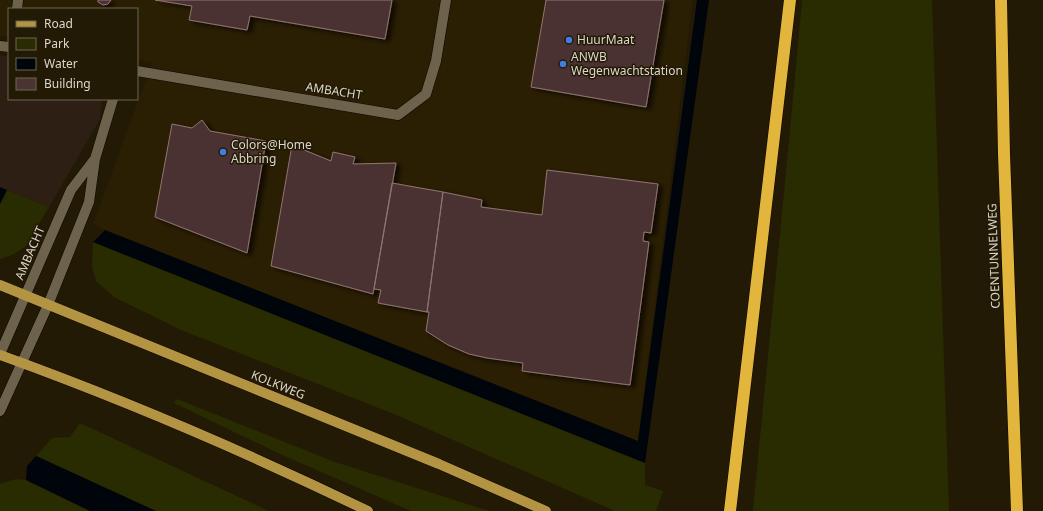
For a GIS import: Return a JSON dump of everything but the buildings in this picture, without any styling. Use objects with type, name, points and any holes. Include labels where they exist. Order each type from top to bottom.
[{"type":"highway","points":[[730,511],[790,0]]},
{"type":"highway","name":"COENTUNNELWEG","points":[[1001,0],[1004,154],[1017,511]]},
{"type":"main road","name":"KOLKWEG","points":[[0,285],[439,464],[546,511]]},
{"type":"main road","points":[[0,355],[105,395],[236,449],[368,511]]},
{"type":"street","name":"AMBACHT","points":[[138,71],[398,115],[426,94],[436,61],[446,0]]},
{"type":"street","name":"AMBACHT","points":[[0,410],[48,305],[89,202],[95,159],[113,100]]},
{"type":"street","name":"AMBACHT","points":[[0,355],[71,190],[95,159]]},
{"type":"shaded area","points":[[0,0],[693,0],[638,442],[93,224],[152,63],[138,60],[138,8],[8,8],[8,37],[0,36]]},
{"type":"shaded area","points":[[0,55],[8,57],[8,100],[102,100],[100,119],[49,207],[0,187]]},
{"type":"green space","points":[[802,0],[932,0],[949,511],[753,511]]},
{"type":"green space","points":[[7,190],[49,207],[25,247],[12,255],[0,259],[0,204]]},
{"type":"green space","points":[[93,242],[645,463],[645,485],[663,491],[656,511],[615,511],[394,414],[181,330],[114,297],[96,281],[92,267]]},
{"type":"green space","points":[[177,399],[335,462],[489,511],[411,511],[280,454],[174,403]]},
{"type":"green space","points":[[80,423],[269,511],[156,511],[36,456],[52,438],[70,437]]},
{"type":"green space","points":[[16,479],[26,480],[90,511],[0,511],[0,484]]},
{"type":"water","points":[[697,0],[709,0],[645,463],[93,242],[105,230],[638,441]]},
{"type":"water","points":[[0,187],[7,190],[0,204]]},
{"type":"water","points":[[36,456],[156,511],[90,511],[26,480],[27,466]]},
{"type":"place","name":"HuurMaat","points":[[569,40]]},
{"type":"place","name":"ANWB Wegenwachtstation","points":[[563,64]]},
{"type":"place","name":"Colors@Home Abbring","points":[[223,152]]}]
